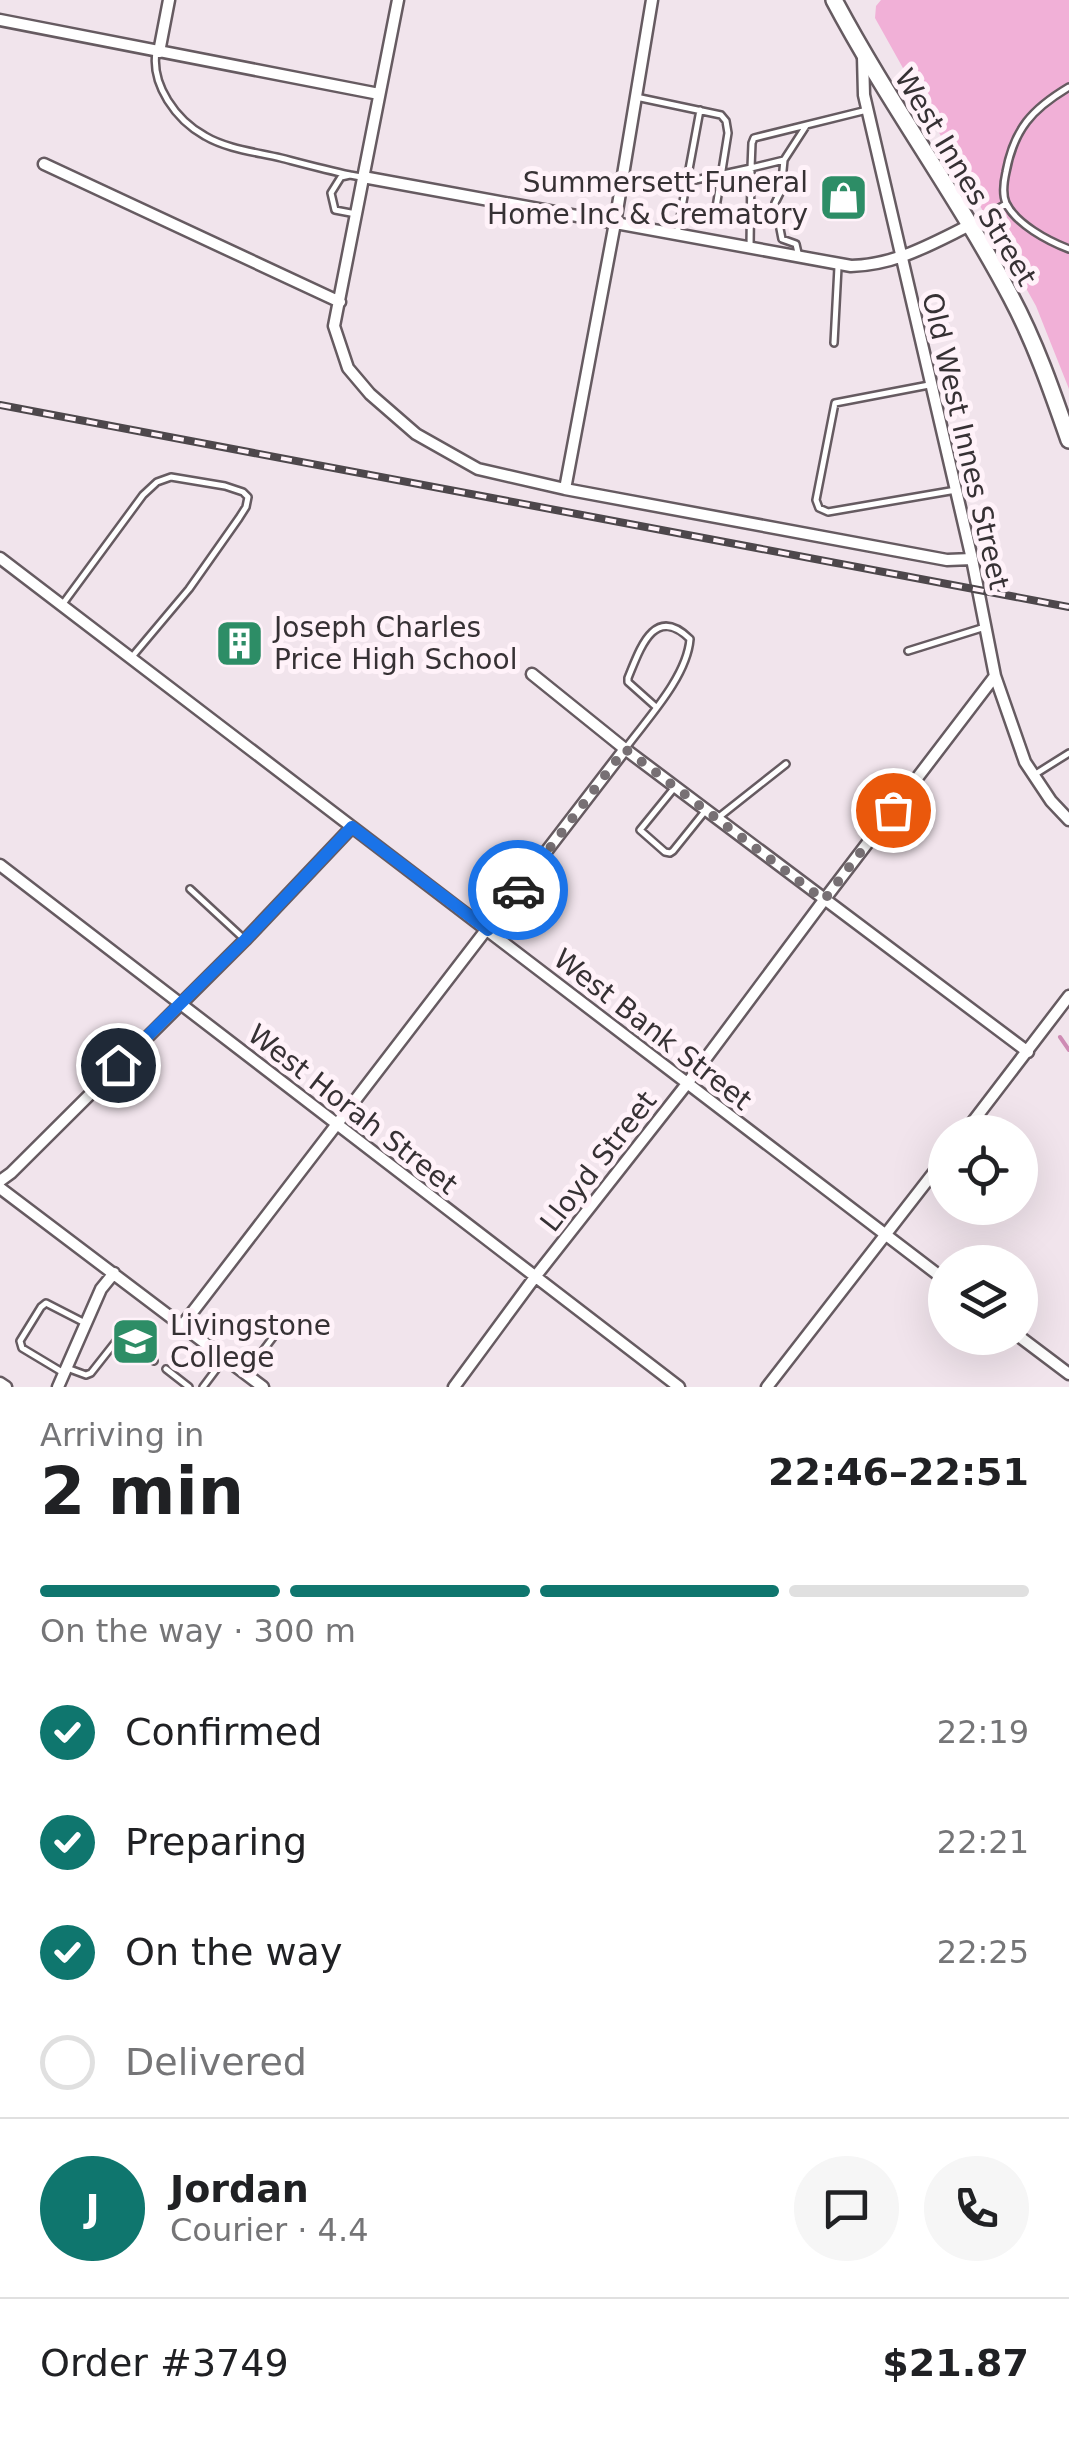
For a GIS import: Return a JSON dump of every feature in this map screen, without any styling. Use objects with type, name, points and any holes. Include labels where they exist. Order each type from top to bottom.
[{"type":"main road","name":"West Innes Street","points":[[834,0],[863,56],[1013,300],[1047,376],[1069,440]]},
{"type":"street","points":[[158,52],[169,0]]},
{"type":"street","points":[[398,0],[334,326],[348,368],[370,394],[416,434],[478,469],[565,489],[948,560],[972,559]]},
{"type":"street","points":[[565,489],[652,0]]},
{"type":"street","points":[[0,20],[379,94]]},
{"type":"street","name":"Old West Innes Street","points":[[863,56],[864,96],[972,559],[995,676],[1025,762],[1069,820]]},
{"type":"street","points":[[44,164],[340,302]]},
{"type":"street","points":[[363,177],[851,266],[873,266],[902,258],[970,225]]},
{"type":"street","name":"West Bank Street","points":[[0,558],[928,1267]]},
{"type":"street","points":[[532,674],[625,749],[1028,1052]]},
{"type":"street","name":"Lloyd Street","points":[[454,1387],[995,676]]},
{"type":"street","points":[[182,1327],[625,749]]},
{"type":"street","points":[[262,1387],[0,1185],[352,827]]},
{"type":"street","name":"West Horah Street","points":[[0,865],[678,1387]]},
{"type":"street","points":[[978,1115],[1069,996]]},
{"type":"street","points":[[767,1387],[928,1180]]},
{"type":"street","points":[[58,1387],[101,1289],[114,1273]]},
{"type":"street","points":[[1038,1351],[1069,1374]]},
{"type":"lane","points":[[158,52],[154,63],[156,79],[185,121],[203,135],[221,144],[363,177]]},
{"type":"lane","points":[[1069,87],[1040,105],[1020,128],[1010,152],[1004,192],[1006,204],[1031,228],[1046,240],[1069,249]]},
{"type":"lane","points":[[636,98],[722,115],[726,121],[728,133],[714,220]]},
{"type":"lane","points":[[677,234],[700,110]]},
{"type":"lane","points":[[750,247],[754,138],[868,110]]},
{"type":"lane","points":[[798,256],[796,244],[782,240],[776,208],[784,160],[806,126]]},
{"type":"lane","points":[[686,182],[784,160]]},
{"type":"lane","points":[[350,175],[335,184],[332,202],[335,210],[356,214]]},
{"type":"lane","points":[[970,225],[1006,204]]},
{"type":"lane","points":[[834,344],[838,264]]},
{"type":"lane","points":[[931,384],[835,404],[816,500],[819,508],[828,512],[956,490]]},
{"type":"lane","points":[[62,605],[143,495],[157,482],[171,477],[243,492],[248,498],[239,518],[131,658]]},
{"type":"lane","points":[[625,749],[656,708],[690,648],[686,634],[665,626],[648,634],[628,678],[656,708]]},
{"type":"lane","points":[[908,651],[984,628]]},
{"type":"lane","points":[[1034,775],[1069,752]]},
{"type":"lane","points":[[717,819],[786,764]]},
{"type":"lane","points":[[675,787],[640,830],[666,852],[673,851],[706,810]]},
{"type":"lane","points":[[1056,806],[1069,802]]},
{"type":"lane","points":[[190,889],[245,940]]},
{"type":"lane","points":[[86,1324],[46,1303],[20,1341],[22,1348],[66,1371],[86,1376],[117,1340],[130,1343],[154,1361]]},
{"type":"lane","points":[[245,1374],[274,1336]]},
{"type":"lane","points":[[203,1387],[224,1359]]},
{"type":"lane","points":[[166,1369],[189,1387]]},
{"type":"shaded area","points":[[881,0],[1069,0],[1069,389],[1036,306],[875,18]]},
{"type":"waterway","points":[[1060,1037],[1069,1050]]},
{"type":"railway","points":[[0,405],[1069,607]]},
{"type":"way so far","points":[[518,890],[625,749],[824,900],[893,810]]},
{"type":"place","name":"Summersett Funeral Home Inc & Crematory","points":[[843,198]]},
{"type":"place","name":"Joseph Charles Price High School","points":[[239,643]]},
{"type":"place","name":"Livingstone College","points":[[135,1341]]},
{"type":"route","points":[[118,1065],[352,827],[488,930],[518,890]]}]
